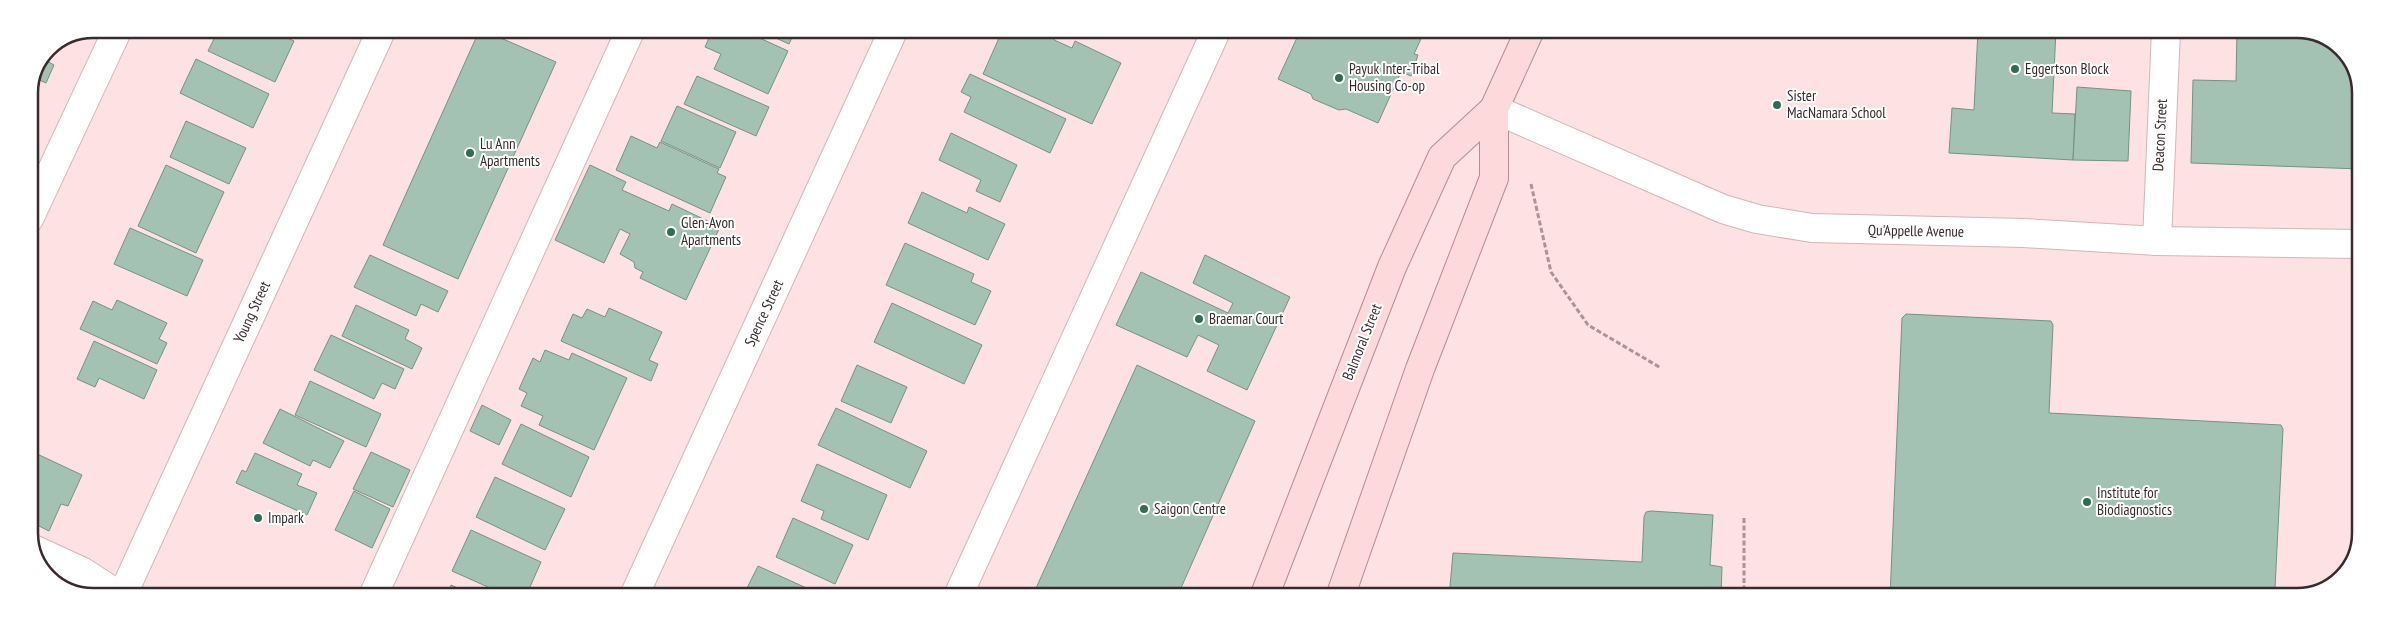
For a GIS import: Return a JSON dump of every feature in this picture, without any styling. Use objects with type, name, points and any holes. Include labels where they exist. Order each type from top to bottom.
[{"type":"main road","name":"Balmoral Street","points":[[1267,588],[1388,276],[1442,157],[1494,109],[1526,38]]},
{"type":"main road","name":"Balmoral Street","points":[[1343,588],[1420,369],[1494,178],[1494,109]]},
{"type":"street","points":[[38,200],[114,38]]},
{"type":"street","name":"Young Street","points":[[125,588],[378,38]]},
{"type":"street","points":[[377,588],[627,38]]},
{"type":"street","name":"Spence Street","points":[[638,588],[890,38]]},
{"type":"street","points":[[962,588],[1213,38]]},
{"type":"street","name":"Deacon Street","points":[[2157,240],[2166,38]]},
{"type":"street","name":"Qu'Appelle Avenue","points":[[1494,109],[1723,209],[1757,219],[1812,228],[2024,233],[2157,240],[2352,244]]},
{"type":"street","points":[[42,553],[83,572],[108,588]]},
{"type":"path","points":[[1531,184],[1551,272],[1588,325],[1661,368]]},
{"type":"path","points":[[1744,518],[1744,588]]},
{"type":"building","points":[[214,38],[288,38],[294,41],[275,82],[208,51]]},
{"type":"building","name":"Lu Ann Apartments","points":[[476,38],[501,38],[556,62],[458,279],[383,245]]},
{"type":"building","points":[[709,38],[760,38],[788,51],[768,94],[714,69],[721,54],[705,47]]},
{"type":"building","points":[[776,38],[792,38],[789,44]]},
{"type":"building","points":[[999,38],[1055,38],[1054,40],[1072,48],[1075,41],[1121,63],[1092,124],[983,74]]},
{"type":"building","name":"Payuk Inter-Tribal Housing Co-op","points":[[1297,38],[1421,38],[1414,54],[1418,55],[1411,76],[1401,72],[1378,123],[1346,109],[1339,110],[1313,99],[1311,94],[1278,79]]},
{"type":"building","name":"Eggertson Block","points":[[1978,38],[2056,38],[2052,113],[2075,114],[2073,160],[1949,153],[1952,108],[1974,110]]},
{"type":"building","points":[[2237,38],[2308,39],[2315,40],[2334,51],[2345,65],[2351,78],[2352,169],[2191,163],[2193,80],[2236,81]]},
{"type":"building","points":[[196,59],[269,94],[253,128],[180,93]]},
{"type":"building","points":[[47,61],[54,65],[46,83],[40,80]]},
{"type":"building","points":[[970,74],[1066,119],[1050,153],[964,112],[971,97],[961,92]]},
{"type":"building","points":[[697,76],[769,107],[756,136],[684,104]]},
{"type":"building","points":[[2077,87],[2131,91],[2128,161],[2073,160]]},
{"type":"building","points":[[677,106],[736,132],[720,168],[661,141]]},
{"type":"building","points":[[186,121],[246,148],[229,184],[170,157]]},
{"type":"building","points":[[951,133],[1017,165],[1000,202],[976,191],[981,180],[939,160]]},
{"type":"building","points":[[631,136],[657,148],[660,142],[719,169],[717,173],[726,177],[710,213],[616,170]]},
{"type":"building","points":[[166,165],[224,192],[196,253],[138,226]]},
{"type":"building","name":"Glen-Avon Apartments","points":[[590,165],[626,182],[622,190],[669,211],[672,204],[720,227],[686,300],[640,278],[643,272],[635,268],[634,262],[620,254],[630,234],[620,229],[604,263],[555,240]]},
{"type":"building","points":[[922,192],[967,213],[969,207],[1005,224],[988,260],[908,223]]},
{"type":"building","points":[[130,228],[203,260],[187,296],[114,264]]},
{"type":"building","points":[[905,243],[974,274],[971,282],[991,291],[975,325],[886,285]]},
{"type":"building","points":[[370,255],[448,291],[438,312],[421,304],[416,316],[354,287]]},
{"type":"building","name":"Braemar Court","points":[[1205,255],[1290,297],[1247,390],[1207,371],[1219,345],[1198,335],[1187,357],[1116,325],[1141,272],[1228,313],[1233,303],[1193,283]]},
{"type":"building","points":[[117,300],[167,323],[159,339],[167,343],[157,364],[80,329],[93,301],[112,310]]},
{"type":"building","points":[[892,303],[982,345],[964,384],[874,342]]},
{"type":"building","points":[[356,305],[409,330],[405,339],[422,348],[412,369],[342,336]]},
{"type":"building","points":[[609,308],[662,332],[649,360],[658,364],[651,381],[561,341],[573,314],[582,318],[587,309],[605,317]]},
{"type":"building","name":"Institute for Biodiagnostics","points":[[1906,314],[2051,321],[2053,325],[2049,413],[2281,425],[2283,429],[2275,588],[1890,588],[1902,318]]},
{"type":"building","points":[[331,335],[404,369],[395,389],[382,383],[374,399],[314,370]]},
{"type":"building","points":[[94,341],[157,370],[144,399],[99,378],[95,387],[77,379]]},
{"type":"building","points":[[545,350],[569,360],[572,353],[627,378],[594,450],[539,425],[543,416],[521,406],[527,393],[519,389],[533,358],[540,362]]},
{"type":"building","points":[[857,365],[907,387],[891,423],[841,401]]},
{"type":"building","name":"Saigon Centre","points":[[1137,365],[1255,421],[1181,588],[1036,588]]},
{"type":"building","points":[[310,381],[381,414],[366,447],[295,415]]},
{"type":"building","points":[[482,405],[511,420],[499,445],[470,431]]},
{"type":"building","points":[[836,408],[927,451],[910,488],[818,445]]},
{"type":"building","points":[[280,409],[344,441],[330,468],[313,460],[310,466],[263,443]]},
{"type":"building","points":[[521,424],[589,457],[571,497],[502,464]]},
{"type":"building","points":[[371,452],[410,470],[393,507],[353,489]]},
{"type":"building","points":[[255,453],[302,474],[297,485],[317,493],[307,515],[236,483],[242,470],[246,472]]},
{"type":"building","points":[[38,454],[82,475],[68,506],[61,504],[49,531],[38,526]]},
{"type":"building","points":[[817,464],[887,495],[868,540],[821,519],[824,511],[801,501]]},
{"type":"building","points":[[495,477],[565,509],[545,550],[476,517]]},
{"type":"building","points":[[354,491],[390,509],[372,548],[335,530]]},
{"type":"building","points":[[1646,512],[1713,515],[1710,565],[1722,567],[1721,588],[1450,588],[1453,553],[1642,562],[1644,517]]},
{"type":"building","points":[[793,518],[853,545],[835,584],[776,557]]},
{"type":"building","points":[[471,530],[541,562],[530,588],[490,588],[452,571]]},
{"type":"building","points":[[758,566],[806,588],[747,588]]},
{"type":"place","name":"Eggertson Block","points":[[2015,69]]},
{"type":"place","name":"Payuk Inter-Tribal Housing Co-op","points":[[1339,78]]},
{"type":"place","name":"Sister MacNamara School","points":[[1777,105]]},
{"type":"place","name":"Lu Ann Apartments","points":[[470,153]]},
{"type":"place","name":"Glen-Avon Apartments","points":[[671,232]]},
{"type":"place","name":"Braemar Court","points":[[1199,319]]},
{"type":"place","name":"Institute for Biodiagnostics","points":[[2087,502]]},
{"type":"place","name":"Saigon Centre","points":[[1144,509]]},
{"type":"place","name":"Impark","points":[[258,518]]}]
